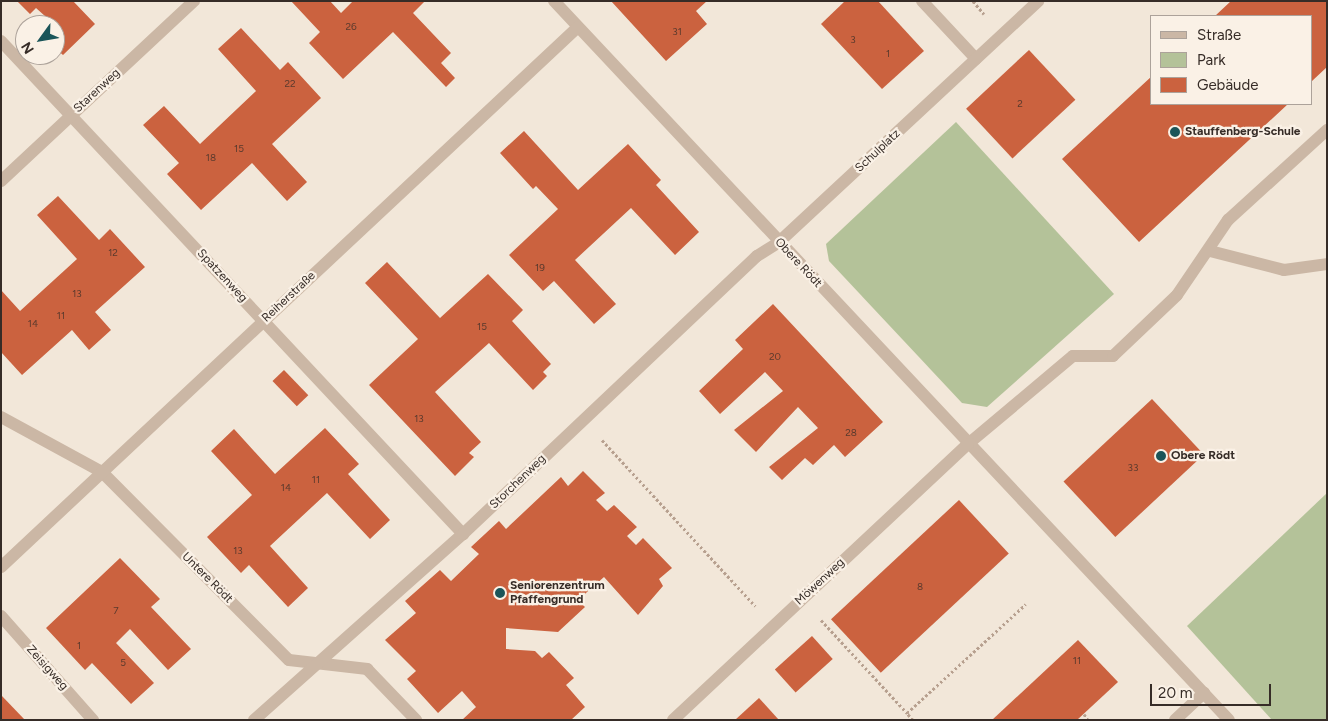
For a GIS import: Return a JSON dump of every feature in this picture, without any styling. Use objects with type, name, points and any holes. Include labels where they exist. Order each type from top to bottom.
[{"type":"street","name":"Starenweg","points":[[1,181],[194,1]]},
{"type":"street","name":"Obere Rödt","points":[[554,1],[1229,720]]},
{"type":"street","points":[[922,1],[976,59]]},
{"type":"street","name":"Schulplatz","points":[[779,242],[1038,1]]},
{"type":"street","name":"Reiherstraße","points":[[1,567],[578,27]]},
{"type":"street","name":"Spatzenweg","points":[[1,41],[463,534]]},
{"type":"street","name":"Möwenweg","points":[[673,720],[968,444],[1073,356],[1113,356],[1177,295],[1210,251],[1228,220],[1327,130]]},
{"type":"street","name":"Storchenweg","points":[[254,720],[316,662],[463,534],[757,256],[779,242]]},
{"type":"street","points":[[1210,251],[1284,270],[1327,264]]},
{"type":"street","name":"Untere Rödt","points":[[1,417],[102,472],[289,660],[367,669],[416,720]]},
{"type":"street","name":"Zeisigweg","points":[[1,616],[93,720]]},
{"type":"street","points":[[1175,720],[1204,693]]},
{"type":"path","points":[[583,419],[773,626]]},
{"type":"path","points":[[802,599],[913,720]]},
{"type":"path","points":[[907,714],[1026,604]]},
{"type":"path","points":[[1084,714],[1088,720]]},
{"type":"green space","points":[[956,122],[1114,294],[987,407],[962,403],[829,261],[826,244]]},
{"type":"green space","points":[[1327,493],[1327,720],[1272,720],[1187,626]]},
{"type":"building","points":[[17,1],[73,1],[95,24],[65,53],[65,15],[44,15],[36,8],[30,14]]},
{"type":"building","points":[[291,1],[330,1],[341,13],[353,1],[425,1],[413,13],[451,53],[441,63],[455,78],[446,87],[393,32],[343,79],[309,43],[320,32]]},
{"type":"building","points":[[611,1],[707,1],[696,11],[707,24],[666,61]]},
{"type":"building","points":[[845,1],[878,1],[924,51],[882,89],[821,24]]},
{"type":"building","points":[[1231,1],[1327,1],[1327,67],[1313,80],[1313,15],[1216,15]]},
{"type":"building","points":[[241,28],[280,70],[288,62],[321,98],[272,144],[307,182],[287,201],[252,163],[201,210],[167,174],[179,163],[143,125],[164,106],[200,144],[256,91],[218,49]]},
{"type":"building","points":[[1029,50],[1075,100],[1012,158],[966,109]]},
{"type":"building","name":"Stauffenberg-Schule","points":[[1150,78],[1150,105],[1287,105],[1139,242],[1062,159]]},
{"type":"building","points":[[524,131],[578,190],[628,144],[661,180],[656,185],[699,232],[675,255],[631,208],[575,260],[616,304],[594,324],[554,281],[543,291],[509,255],[558,209],[536,186],[533,189],[500,153]]},
{"type":"building","points":[[58,196],[99,240],[110,229],[145,267],[95,312],[111,330],[89,350],[72,330],[22,375],[1,352],[1,290],[20,311],[77,259],[37,215]]},
{"type":"building","points":[[387,262],[440,318],[488,274],[523,310],[512,321],[551,364],[543,372],[547,376],[533,390],[489,343],[435,392],[481,442],[469,453],[474,457],[455,476],[369,385],[418,339],[365,283]]},
{"type":"building","points":[[773,304],[883,422],[845,457],[834,445],[813,465],[805,458],[782,480],[769,467],[818,428],[798,407],[756,452],[734,430],[783,391],[765,372],[720,414],[699,391],[743,349],[735,340]]},
{"type":"building","points":[[284,370],[308,395],[297,406],[272,381]]},
{"type":"building","points":[[1152,399],[1204,455],[1115,537],[1064,482]]},
{"type":"building","points":[[325,428],[359,464],[348,474],[390,520],[370,539],[327,493],[270,546],[308,588],[288,607],[249,565],[241,573],[207,537],[252,495],[211,451],[234,429],[275,474]]},
{"type":"building","name":"Seniorenzentrum Pfaffengrund","points":[[583,471],[605,493],[596,500],[607,511],[614,505],[637,527],[627,536],[636,545],[643,538],[672,568],[659,579],[663,586],[638,615],[604,577],[578,600],[585,607],[558,632],[506,628],[506,649],[535,651],[542,658],[549,652],[574,678],[566,685],[585,707],[571,720],[462,720],[476,707],[462,691],[438,713],[407,679],[416,671],[385,640],[416,613],[405,601],[440,570],[451,581],[479,554],[471,547],[499,521],[506,529],[561,477],[568,486]]},
{"type":"building","points":[[959,500],[1009,553],[881,673],[831,619]]},
{"type":"building","points":[[120,558],[160,599],[151,607],[191,649],[168,670],[130,629],[116,643],[154,683],[131,704],[92,663],[85,670],[46,628]]},
{"type":"building","points":[[812,636],[833,659],[796,692],[775,669]]},
{"type":"building","points":[[1078,640],[1118,682],[1077,720],[992,720]]},
{"type":"building","points":[[1,695],[25,720],[1,720]]},
{"type":"building","points":[[759,698],[779,720],[735,720]]},
{"type":"place","name":"Stauffenberg-Schule","points":[[1175,132]]},
{"type":"place","name":"Obere Rödt","points":[[1161,456]]},
{"type":"place","name":"Seniorenzentrum Pfaffengrund","points":[[500,593]]}]
